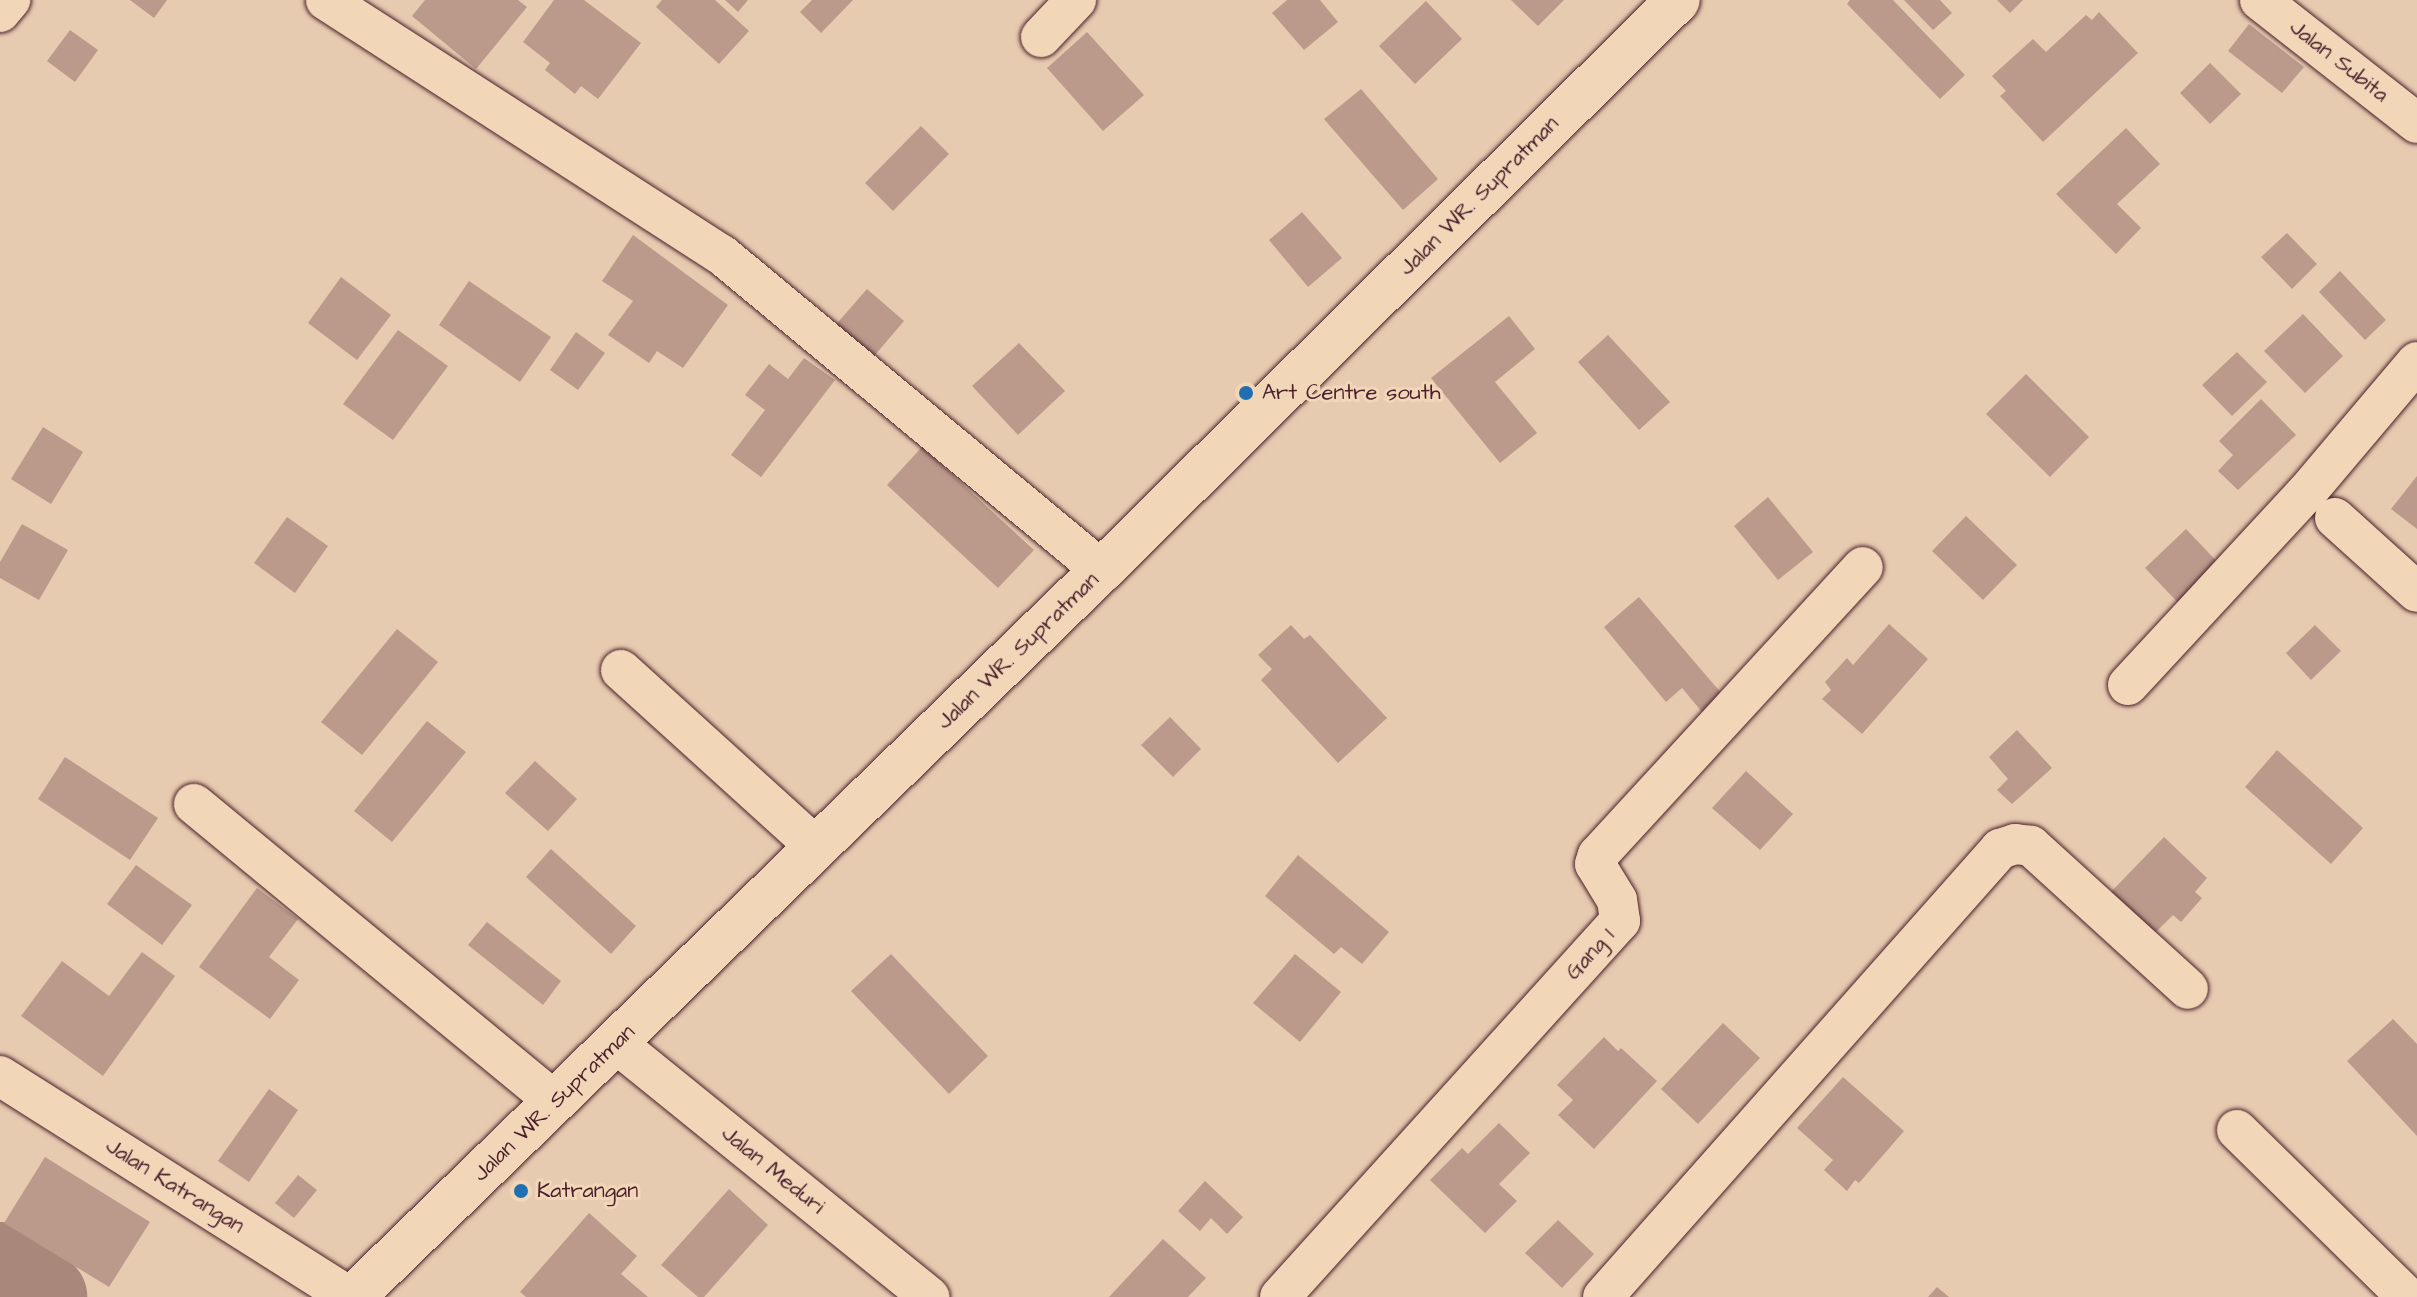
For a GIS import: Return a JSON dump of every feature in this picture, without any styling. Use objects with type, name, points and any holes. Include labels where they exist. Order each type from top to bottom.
[{"type":"main road","name":"Jalan WR. Supratman","points":[[351,1297],[617,1044],[1102,570],[1678,0]]},
{"type":"street","points":[[0,12],[10,0]]},
{"type":"street","points":[[326,0],[722,255],[1102,570]]},
{"type":"street","points":[[1041,37],[1076,0]]},
{"type":"street","name":"Jalan Subita","points":[[2285,6],[2417,123]]},
{"type":"street","points":[[2128,685],[2307,492],[2417,362]]},
{"type":"street","points":[[2335,518],[2417,592]]},
{"type":"street","name":"Gang 1","points":[[1280,1297],[1620,921],[1617,900],[1597,871],[1598,855],[1863,567]]},
{"type":"street","points":[[621,670],[816,847]]},
{"type":"street","points":[[194,804],[555,1102]]},
{"type":"street","points":[[1603,1297],[2000,849],[2015,844],[2031,846],[2188,989]]},
{"type":"street","name":"Jalan Meduri","points":[[617,1044],[929,1297]]},
{"type":"street","name":"Jalan Katrangan","points":[[0,1076],[351,1297]]},
{"type":"street","points":[[2237,1130],[2407,1297]]},
{"type":"building","points":[[130,0],[167,0],[154,18]]},
{"type":"building","points":[[425,0],[518,0],[527,7],[476,69],[412,16]]},
{"type":"building","points":[[554,0],[584,0],[641,43],[598,99],[581,86],[575,94],[545,70],[550,63],[523,42]]},
{"type":"building","points":[[662,0],[715,0],[749,31],[719,64],[656,7]]},
{"type":"building","points":[[725,0],[748,0],[738,12]]},
{"type":"building","points":[[812,0],[853,0],[821,33],[800,12]]},
{"type":"building","points":[[1287,0],[1320,0],[1338,22],[1304,50],[1272,13]]},
{"type":"building","points":[[1511,0],[1564,0],[1538,26]]},
{"type":"building","points":[[1850,0],[1893,0],[1965,75],[1940,99],[1847,4]]},
{"type":"building","points":[[1904,0],[1940,0],[1952,13],[1933,30]]},
{"type":"building","points":[[1997,0],[2023,0],[2010,13]]},
{"type":"building","points":[[1426,1],[1462,39],[1415,84],[1379,46]]},
{"type":"building","points":[[2099,12],[2138,53],[2043,142],[2000,96],[2006,91],[1992,76],[2033,39],[2046,52],[2086,15],[2092,20]]},
{"type":"building","points":[[2249,24],[2304,67],[2282,93],[2228,51]]},
{"type":"building","points":[[70,30],[98,50],[75,82],[47,61]]},
{"type":"building","points":[[1087,32],[1144,95],[1103,131],[1047,68]]},
{"type":"building","points":[[2210,63],[2241,94],[2210,124],[2180,93]]},
{"type":"building","points":[[1361,89],[1438,179],[1403,210],[1324,119]]},
{"type":"building","points":[[921,126],[949,154],[893,211],[865,183]]},
{"type":"building","points":[[2126,128],[2160,164],[2117,204],[2141,228],[2116,254],[2056,194]]},
{"type":"building","points":[[1302,212],[1342,258],[1308,287],[1269,240]]},
{"type":"building","points":[[2287,233],[2317,264],[2292,289],[2261,257]]},
{"type":"building","points":[[633,235],[728,305],[683,368],[657,351],[649,363],[608,335],[633,301],[602,281]]},
{"type":"building","points":[[2340,271],[2386,320],[2365,340],[2319,292]]},
{"type":"building","points":[[341,277],[391,315],[357,360],[308,323]]},
{"type":"building","points":[[469,281],[551,337],[520,382],[439,325]]},
{"type":"building","points":[[867,289],[904,321],[863,369],[826,336]]},
{"type":"building","points":[[2303,314],[2343,356],[2305,393],[2264,351]]},
{"type":"building","points":[[1509,316],[1535,349],[1495,382],[1537,433],[1500,463],[1431,378]]},
{"type":"building","points":[[398,330],[448,366],[393,440],[343,404]]},
{"type":"building","points":[[576,332],[605,353],[578,390],[550,370]]},
{"type":"building","points":[[1608,335],[1670,402],[1639,430],[1578,362]]},
{"type":"building","points":[[1019,343],[1065,391],[1018,435],[972,386]]},
{"type":"building","points":[[2237,352],[2267,382],[2232,416],[2202,385]]},
{"type":"building","points":[[804,358],[835,380],[761,477],[731,455],[765,410],[745,395],[769,364],[788,379]]},
{"type":"building","points":[[2026,374],[2089,437],[2050,477],[1986,414]]},
{"type":"building","points":[[2261,399],[2296,435],[2238,490],[2218,471],[2233,455],[2219,441]]},
{"type":"building","points":[[43,427],[83,452],[51,504],[11,479]]},
{"type":"building","points":[[922,447],[1034,550],[998,588],[887,485]]},
{"type":"building","points":[[2417,476],[2417,529],[2391,509]]},
{"type":"building","points":[[1768,497],[1813,552],[1778,580],[1734,526]]},
{"type":"building","points":[[1966,516],[2017,565],[1983,600],[1932,551]]},
{"type":"building","points":[[287,517],[328,546],[295,593],[254,563]]},
{"type":"building","points":[[22,524],[68,550],[39,600],[0,578],[0,562]]},
{"type":"building","points":[[2186,529],[2225,570],[2184,609],[2145,568]]},
{"type":"building","points":[[1639,597],[1728,701],[1708,719],[1682,688],[1666,702],[1604,627]]},
{"type":"building","points":[[1889,624],[1928,659],[1862,734],[1822,699],[1831,690],[1825,682],[1847,658],[1853,665]]},
{"type":"building","points":[[1291,625],[1304,639],[1310,635],[1387,718],[1338,763],[1261,680],[1272,669],[1258,655]]},
{"type":"building","points":[[2315,625],[2341,651],[2311,680],[2286,653]]},
{"type":"building","points":[[397,629],[438,662],[362,755],[321,722]]},
{"type":"building","points":[[1170,717],[1201,749],[1173,777],[1141,745]]},
{"type":"building","points":[[427,721],[466,752],[392,842],[354,811]]},
{"type":"building","points":[[2017,730],[2052,768],[2012,804],[1997,790],[2008,779],[1989,757]]},
{"type":"building","points":[[2277,750],[2363,828],[2331,864],[2245,787]]},
{"type":"building","points":[[65,757],[158,818],[130,860],[38,799]]},
{"type":"building","points":[[535,761],[577,799],[548,831],[505,793]]},
{"type":"building","points":[[1746,771],[1793,814],[1760,850],[1712,808]]},
{"type":"building","points":[[2164,837],[2207,878],[2195,892],[2202,898],[2181,922],[2173,915],[2153,935],[2109,894]]},
{"type":"building","points":[[551,849],[636,926],[611,954],[526,877]]},
{"type":"building","points":[[1298,855],[1389,932],[1362,964],[1341,947],[1334,954],[1265,896]]},
{"type":"building","points":[[136,865],[192,905],[162,945],[107,904]]},
{"type":"building","points":[[257,888],[298,919],[269,957],[299,980],[270,1019],[199,967]]},
{"type":"building","points":[[487,922],[561,981],[543,1005],[468,945]]},
{"type":"building","points":[[142,952],[175,976],[103,1076],[21,1016],[62,961],[109,996]]},
{"type":"building","points":[[891,954],[988,1056],[949,1094],[851,991]]},
{"type":"building","points":[[1295,954],[1341,992],[1300,1042],[1253,1003]]},
{"type":"building","points":[[2393,1019],[2417,1044],[2417,1136],[2347,1061]]},
{"type":"building","points":[[1723,1023],[1760,1058],[1698,1124],[1661,1089]]},
{"type":"building","points":[[1604,1037],[1657,1081],[1594,1149],[1558,1115],[1573,1100],[1557,1085]]},
{"type":"building","points":[[1843,1077],[1904,1131],[1859,1183],[1855,1180],[1847,1191],[1824,1170],[1833,1160],[1797,1128]]},
{"type":"building","points":[[269,1089],[298,1110],[249,1182],[218,1161]]},
{"type":"building","points":[[1499,1123],[1530,1153],[1499,1184],[1517,1201],[1485,1233],[1430,1180],[1462,1148],[1468,1154]]},
{"type":"building","points":[[45,1157],[150,1222],[109,1287],[4,1223]]},
{"type":"building","points":[[298,1175],[317,1190],[294,1218],[275,1203]]},
{"type":"building","points":[[1205,1181],[1243,1217],[1227,1234],[1211,1218],[1200,1231],[1178,1211]]},
{"type":"building","points":[[729,1189],[768,1225],[704,1297],[698,1297],[661,1265]]},
{"type":"building","points":[[589,1213],[637,1256],[621,1274],[648,1297],[526,1297],[520,1292]]},
{"type":"building","points":[[1558,1220],[1594,1254],[1562,1288],[1525,1253]]},
{"type":"building","points":[[1163,1239],[1206,1278],[1188,1297],[1109,1297]]},
{"type":"building","points":[[1937,1287],[1949,1297],[1928,1297]]},
{"type":"waterway","points":[[0,1267],[42,1297]]},
{"type":"place","name":"Art Centre south","points":[[1246,393]]},
{"type":"place","name":"Katrangan","points":[[521,1191]]}]
